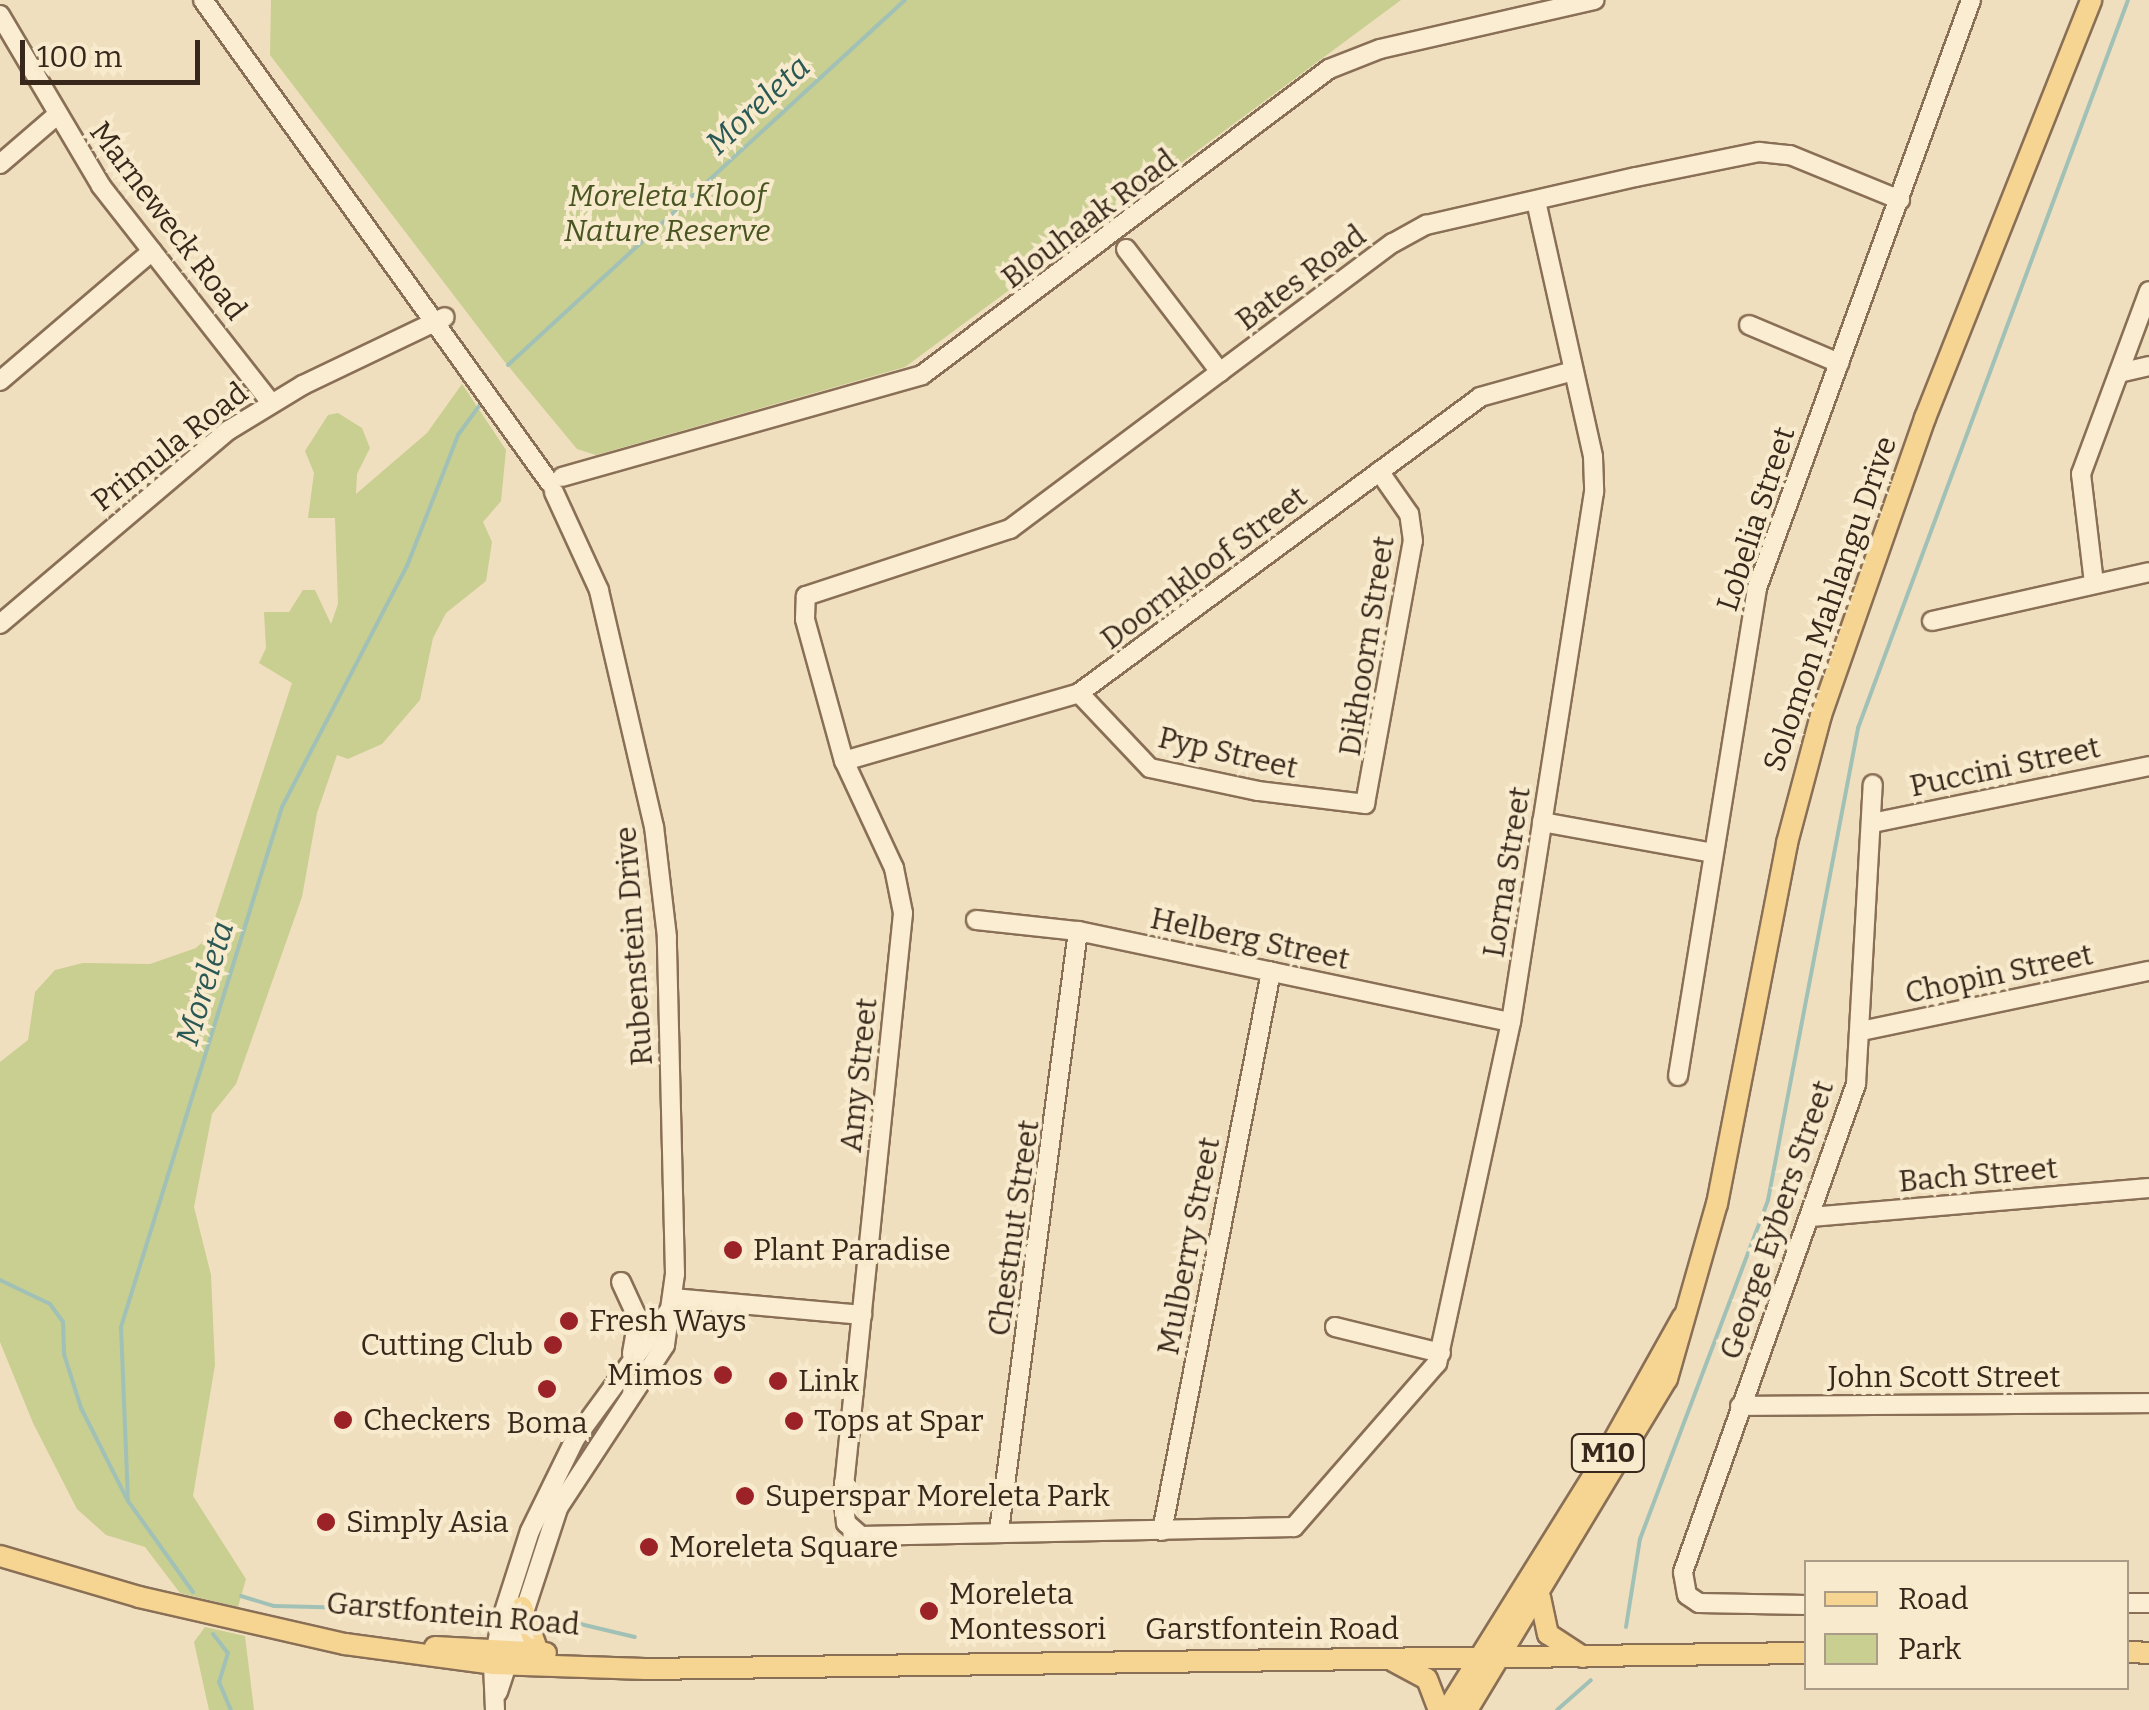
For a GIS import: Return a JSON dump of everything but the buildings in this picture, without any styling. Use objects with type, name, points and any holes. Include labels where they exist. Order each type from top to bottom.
[{"type":"main road","name":"Solomon Mahlangu Drive","points":[[1467,1710],[1540,1596],[1668,1380],[1717,1204],[1806,762],[1845,637],[2046,102],[2078,0]]},
{"type":"main road","name":"Solomon Mahlangu Drive","points":[[2046,102],[2092,0]]},
{"type":"main road","name":"Solomon Mahlangu Drive","points":[[1443,1710],[1600,1466],[1684,1316]]},
{"type":"main road","name":"Garstfontein Road","points":[[0,1556],[283,1630],[503,1657],[644,1669],[738,1664],[1804,1653]]},
{"type":"main road","points":[[1540,1596],[1548,1634],[1586,1658]]},
{"type":"main road","points":[[522,1607],[538,1652]]},
{"type":"main road","name":"Garstfontein Road","points":[[503,1657],[538,1652],[738,1664]]},
{"type":"main road","points":[[1385,1658],[1427,1679],[1443,1710]]},
{"type":"street","name":"Rubenstein Drive","points":[[203,0],[301,139],[442,318],[559,484],[614,644],[659,861],[675,1188],[672,1303],[665,1345],[558,1508],[503,1657]]},
{"type":"street","name":"Blouhaak Road","points":[[559,484],[922,376],[1329,70],[1380,49],[1594,0]]},
{"type":"street","name":"Lobelia Street","points":[[1678,1076],[1754,602],[1971,0]]},
{"type":"street","name":"Marneweck Road","points":[[0,15],[57,115],[152,251],[271,403]]},
{"type":"street","points":[[0,164],[57,115]]},
{"type":"street","name":"Bates Road","points":[[805,620],[803,605],[813,589],[1010,530],[1409,232],[1536,201],[1774,152],[1900,200]]},
{"type":"street","name":"Lorna Street","points":[[1162,1531],[1287,1528],[1315,1508],[1424,1381],[1440,1353],[1511,1022],[1594,492],[1594,457],[1536,201]]},
{"type":"street","points":[[1126,249],[1220,372]]},
{"type":"street","points":[[0,381],[152,251]]},
{"type":"street","points":[[2094,583],[2079,484],[2149,291]]},
{"type":"street","name":"Primula Road","points":[[0,624],[210,444],[271,403],[442,318]]},
{"type":"street","points":[[1749,324],[1839,363]]},
{"type":"street","points":[[2119,373],[2149,366]]},
{"type":"street","name":"Doornkloof Street","points":[[844,761],[1079,693],[1480,397],[1574,371]]},
{"type":"street","name":"Dikhoorn Street","points":[[1375,778],[1413,524],[1379,471]]},
{"type":"street","points":[[1932,620],[2149,572]]},
{"type":"street","name":"Amy Street","points":[[805,620],[844,761],[894,868],[902,913],[843,1512],[850,1528],[871,1538],[1000,1531]]},
{"type":"street","name":"Pyp Street","points":[[1079,693],[1150,768],[1358,807],[1370,800],[1375,778]]},
{"type":"street","name":"Puccini Street","points":[[1872,822],[2149,766]]},
{"type":"street","name":"George Eybers Street","points":[[1804,1605],[1692,1600],[1682,1582],[1685,1562],[1853,1094],[1861,1031],[1873,784]]},
{"type":"street","points":[[1542,822],[1713,853]]},
{"type":"street","name":"Helberg Street","points":[[976,920],[1078,931],[1511,1022]]},
{"type":"street","name":"Chestnut Street","points":[[1000,1531],[1078,931]]},
{"type":"street","name":"Chopin Street","points":[[1861,1031],[2149,971]]},
{"type":"street","name":"Mulberry Street","points":[[1162,1531],[1271,972]]},
{"type":"street","name":"Bach Street","points":[[1811,1217],[2149,1188]]},
{"type":"street","points":[[621,1282],[639,1326],[625,1372]]},
{"type":"street","points":[[496,1701],[522,1551],[559,1466],[672,1303],[861,1321]]},
{"type":"street","points":[[1334,1327],[1440,1353]]},
{"type":"street","name":"John Scott Street","points":[[1740,1406],[2149,1404]]},
{"type":"street","points":[[1000,1531],[1162,1531]]},
{"type":"green space","name":"Moreleta Kloof Nature Reserve","points":[[271,0],[1401,0],[905,367],[596,455],[577,449],[504,361],[270,55]]},
{"type":"green space","points":[[462,384],[506,450],[501,501],[483,522],[492,542],[486,581],[446,613],[433,638],[420,700],[382,744],[348,759],[337,755],[317,813],[302,897],[236,1084],[212,1114],[194,1207],[211,1275],[215,1365],[193,1496],[246,1579],[238,1607],[180,1593],[145,1547],[106,1535],[77,1509],[33,1423],[0,1342],[0,1062],[28,1040],[35,992],[55,970],[83,963],[150,964],[196,948],[209,936],[292,683],[259,663],[266,648],[264,612],[289,612],[303,590],[315,590],[331,624],[338,604],[335,518],[308,518],[314,473],[305,451],[328,415],[338,413],[362,428],[370,448],[357,474],[356,494],[427,433]]},
{"type":"green space","points":[[205,1627],[245,1636],[254,1710],[209,1710],[194,1642]]},
{"type":"waterway","name":"Moreleta","points":[[508,365],[905,0]]},
{"type":"waterway","points":[[1626,1627],[1640,1539],[1768,1200],[1858,728],[2128,0]]},
{"type":"waterway","name":"Moreleta","points":[[193,1592],[128,1501],[121,1327],[282,807],[407,566],[458,435],[480,405]]},
{"type":"waterway","points":[[0,1280],[50,1304],[63,1322],[64,1354],[81,1408],[127,1499]]},
{"type":"waterway","points":[[241,1596],[274,1606],[479,1611]]},
{"type":"waterway","points":[[555,1618],[635,1637]]},
{"type":"waterway","name":"Moreleta","points":[[213,1634],[228,1653],[219,1682],[231,1710]]},
{"type":"waterway","points":[[1557,1710],[1591,1680]]},
{"type":"place","name":"Plant Paradise","points":[[733,1250]]},
{"type":"place","name":"Fresh Ways","points":[[569,1321]]},
{"type":"place","name":"Cutting Club","points":[[553,1345]]},
{"type":"place","name":"Mimos","points":[[723,1375]]},
{"type":"place","name":"Link","points":[[778,1381]]},
{"type":"place","name":"Boma","points":[[547,1389]]},
{"type":"place","name":"Checkers","points":[[343,1420]]},
{"type":"place","name":"Tops at Spar","points":[[794,1421]]},
{"type":"place","name":"Superspar Moreleta Park","points":[[745,1496]]},
{"type":"place","name":"Simply Asia","points":[[326,1522]]},
{"type":"place","name":"Moreleta Square","points":[[649,1547]]},
{"type":"place","name":"Moreleta Montessori","points":[[929,1611]]}]
